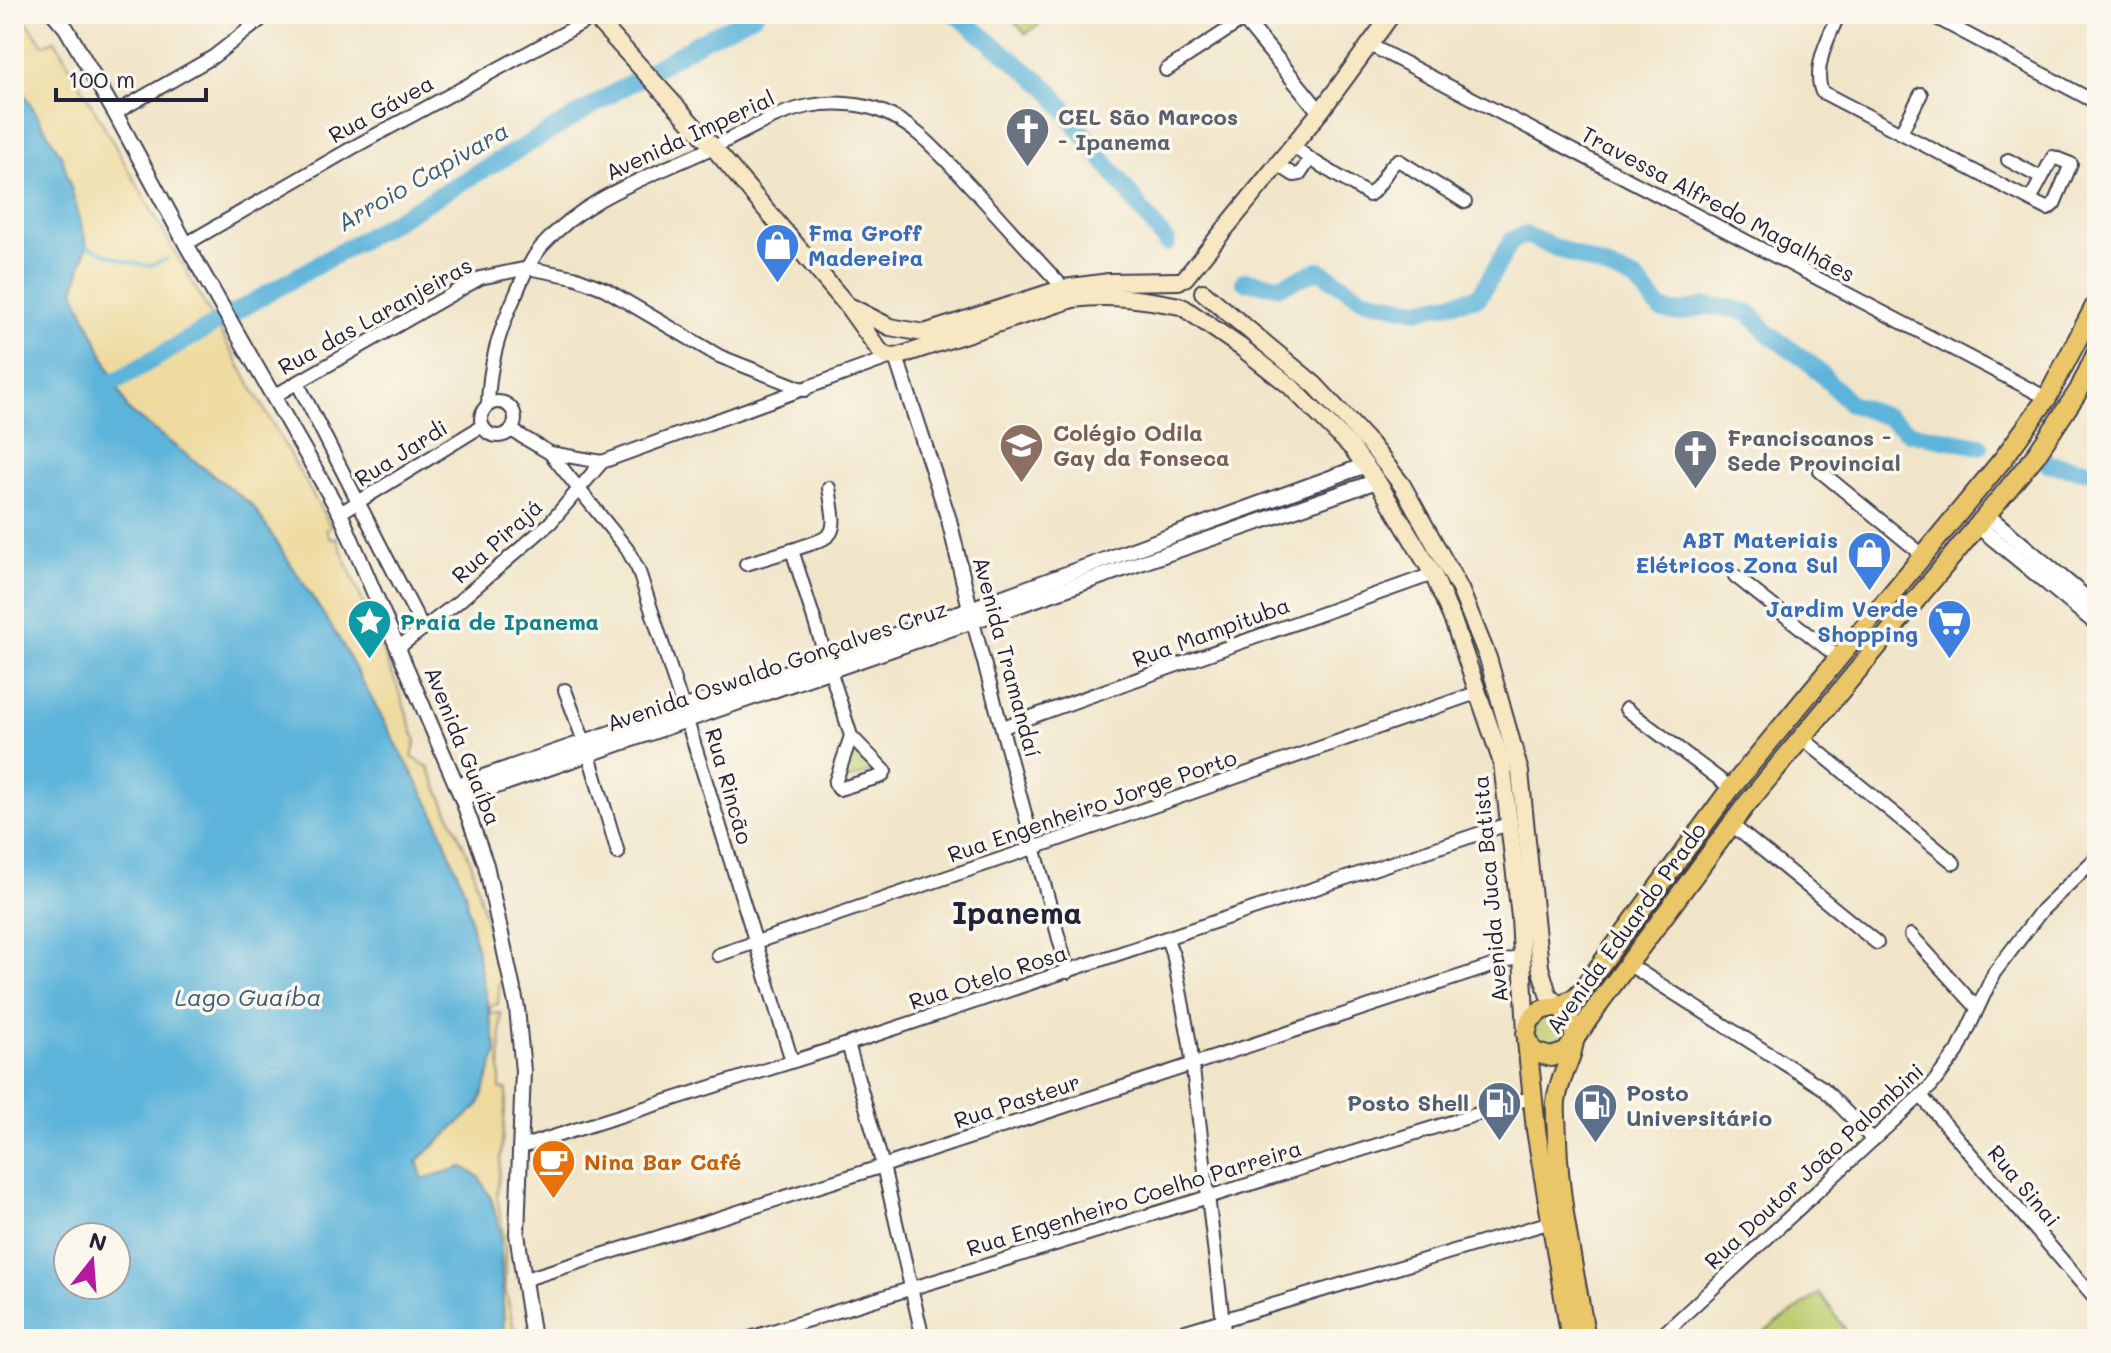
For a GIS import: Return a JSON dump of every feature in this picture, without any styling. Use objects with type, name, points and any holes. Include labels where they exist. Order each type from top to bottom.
[{"type":"main road","points":[[1182,307],[1175,302],[1173,291],[1212,248],[1320,112],[1392,14]]},
{"type":"main road","points":[[595,15],[713,147],[846,304],[882,354],[896,356],[1073,299],[1103,295],[1195,307],[1202,298],[1212,248]]},
{"type":"main road","points":[[846,304],[896,329],[924,333],[1064,288],[1109,282],[1192,279],[1202,289]]},
{"type":"main road","name":"Avenida Juca Batista","points":[[1202,289],[1315,385],[1370,444],[1402,485],[1460,589],[1488,658],[1520,772],[1540,967],[1548,994],[1573,1021],[1574,1042]]},
{"type":"main road","name":"Avenida Eduardo Prado","points":[[2097,302],[2047,398],[2003,459],[1821,683],[1731,788],[1577,997],[1535,1014],[1530,1020],[1526,1034],[1531,1048],[1543,1056],[1558,1056],[1566,1052],[1628,964],[1801,737],[2036,455],[2079,390],[2097,352]]},
{"type":"main road","name":"Avenida Juca Batista","points":[[1182,307],[1290,386],[1352,448],[1377,481],[1433,574],[1454,623],[1502,763],[1511,823],[1533,1097],[1571,1339]]},
{"type":"main road","points":[[877,345],[880,333],[896,329]]},
{"type":"main road","points":[[896,329],[907,342],[896,356]]},
{"type":"main road","points":[[1951,522],[1970,514],[1983,521]]},
{"type":"main road","points":[[1821,683],[1815,699],[1822,711]]},
{"type":"main road","points":[[1574,1042],[1556,1101],[1558,1160],[1560,1190],[1586,1339]]},
{"type":"street","name":"Avenida Guaíba","points":[[54,14],[66,28],[115,113],[340,513],[460,792],[486,865],[517,1008],[523,1071],[517,1234],[533,1339]]},
{"type":"street","points":[[115,113],[213,57],[268,14]]},
{"type":"street","points":[[1839,14],[1819,70],[1818,83],[1822,92],[1901,132],[2030,200],[2048,209],[2071,164],[2053,157],[2030,200]]},
{"type":"street","points":[[1929,14],[2097,103]]},
{"type":"street","name":"Rua Gávea","points":[[186,244],[352,148],[595,15]]},
{"type":"street","points":[[1166,70],[1242,16],[1320,112]]},
{"type":"street","name":"Travessa Alfredo Magalhães","points":[[1370,45],[2047,398]]},
{"type":"street","points":[[1901,132],[1921,94]]},
{"type":"street","name":"Avenida Imperial","points":[[488,405],[489,373],[498,334],[528,268],[541,247],[579,211],[624,185],[785,112],[810,106],[837,103],[875,109],[902,122],[934,147],[1064,288]]},
{"type":"street","points":[[1293,146],[1369,195],[1398,160],[1465,202]]},
{"type":"street","points":[[1278,165],[1298,175],[1310,159]]},
{"type":"street","points":[[2008,160],[2041,178]]},
{"type":"street","name":"Rua das Laranjeiras","points":[[274,396],[480,278],[528,268],[574,277],[605,289],[719,356],[805,390]]},
{"type":"street","points":[[853,371],[877,345]]},
{"type":"street","points":[[550,453],[602,462],[896,356]]},
{"type":"street","name":"Avenida Tramandaí","points":[[896,356],[949,520],[971,615],[1068,972]]},
{"type":"street","points":[[297,382],[423,629]]},
{"type":"street","points":[[504,403],[514,414],[511,430],[504,435],[487,433],[482,426],[482,411],[488,405],[504,403]]},
{"type":"street","name":"Rua Jardi","points":[[340,513],[482,426]]},
{"type":"street","name":"Rua Rincão","points":[[511,430],[550,453],[627,549],[638,569],[687,715],[792,1061]]},
{"type":"street","name":"Rua Pirajá","points":[[399,647],[457,603],[550,523],[602,462]]},
{"type":"street","name":"Avenida Oswaldo Gonçalves Cruz","points":[[1229,523],[1366,465]]},
{"type":"street","points":[[1820,471],[1924,556]]},
{"type":"street","name":"Avenida Oswaldo Gonçalves Cruz","points":[[460,792],[1229,523],[1377,481]]},
{"type":"street","points":[[746,564],[828,539],[835,522],[829,488]]},
{"type":"street","points":[[1983,521],[2067,590],[2097,607]]},
{"type":"street","points":[[792,550],[851,736],[884,773],[839,789],[835,783],[851,736]]},
{"type":"street","name":"Rua Mampituba","points":[[1003,727],[1433,574]]},
{"type":"street","points":[[1735,576],[1840,659]]},
{"type":"street","points":[[2067,590],[2097,624]]},
{"type":"street","points":[[565,690],[587,749],[618,853]]},
{"type":"street","name":"Rua Engenheiro Jorge Porto","points":[[718,955],[1479,692]]},
{"type":"street","points":[[1626,709],[1731,788]]},
{"type":"street","points":[[1801,737],[1954,863]]},
{"type":"street","name":"Rua Otelo Rosa","points":[[521,1147],[1068,972],[1511,823]]},
{"type":"street","points":[[1732,825],[1877,943]]},
{"type":"street","name":"Rua Doutor João Palombini","points":[[1658,1339],[1921,1096],[1958,1051],[1994,973],[2042,910],[2097,857]]},
{"type":"street","points":[[1911,935],[1977,1008]]},
{"type":"street","points":[[1167,939],[1182,997],[1193,1064],[1225,1339]]},
{"type":"street","name":"Rua Pasteur","points":[[523,1280],[883,1166],[1522,956]]},
{"type":"street","points":[[1628,964],[1823,1088],[1873,1140]]},
{"type":"street","points":[[848,1044],[883,1166],[923,1339]]},
{"type":"street","name":"Rua Sinai","points":[[1921,1096],[2097,1301]]},
{"type":"street","name":"Rua Engenheiro Coelho Parreira","points":[[747,1339],[1533,1097]]},
{"type":"street","points":[[1159,1339],[1551,1222]]},
{"type":"green space","points":[[1007,14],[1054,14],[1026,34]]},
{"type":"green space","points":[[853,745],[877,770],[842,782]]},
{"type":"green space","points":[[1550,1017],[1561,1022],[1566,1033],[1561,1044],[1550,1049],[1539,1044],[1534,1033],[1539,1022]]},
{"type":"green space","points":[[1820,1293],[1852,1339],[1754,1339]]},
{"type":"sand","name":"Praia de Ipanema","points":[[14,14],[22,14],[43,45],[55,40],[331,527],[326,530],[330,539],[336,537],[397,686],[416,740],[412,757],[428,767],[471,862],[500,978],[498,1004],[490,1006],[491,1014],[501,1013],[500,1089],[507,1090],[497,1195],[505,1244],[505,1287],[516,1339],[494,1339],[504,1326],[500,1230],[491,1199],[479,1177],[463,1167],[422,1179],[417,1161],[479,1105],[465,892],[434,813],[338,637],[253,506],[128,410],[74,291],[87,245],[62,157],[14,77]]},
{"type":"water","name":"Lago Guaíba","points":[[14,77],[62,157],[87,245],[74,291],[128,410],[253,506],[338,637],[434,813],[465,892],[497,1052],[479,1105],[417,1161],[423,1179],[463,1167],[479,1177],[491,1199],[500,1230],[504,1326],[494,1339],[14,1339]]},
{"type":"waterway","name":"Arroio Capivara","points":[[114,382],[699,42],[755,14]]},
{"type":"waterway","name":"Arroio Capivara","points":[[955,14],[1049,89],[1167,243]]},
{"type":"waterway","name":"Arroio Capivara","points":[[1244,281],[1280,286],[1319,270],[1362,298],[1417,310],[1479,297],[1512,240],[1525,235],[1636,280],[1660,309],[1678,313],[1705,306],[1731,308],[1751,314],[1769,334],[1811,364],[1851,404],[1887,417],[1911,433],[1980,446]]},
{"type":"waterway","points":[[87,246],[125,261],[149,266],[167,259]]},
{"type":"waterway","name":"Arroio Capivara","points":[[2048,464],[2097,472]]},
{"type":"place","name":"CEL São Marcos - Ipanema","points":[[1027,169]]},
{"type":"place","name":"Fma Groff Madereira","points":[[777,285]]},
{"type":"place","name":"Colégio Odila Gay da Fonseca","points":[[1022,485]]},
{"type":"place","name":"Franciscanos - Sede Provincial","points":[[1696,490]]},
{"type":"place","name":"ABT Materiais Elétricos Zona Sul","points":[[1869,592]]},
{"type":"place","name":"Praia de Ipanema","points":[[369,661]]},
{"type":"place","name":"Jardim Verde Shopping","points":[[1949,661]]},
{"type":"place","name":"Posto Shell","points":[[1500,1142]]},
{"type":"place","name":"Posto Universitário","points":[[1595,1145]]},
{"type":"place","name":"Nina Bar Café","points":[[553,1201]]},
{"type":"district","name":"Ipanema","points":[[1017,914]]}]
